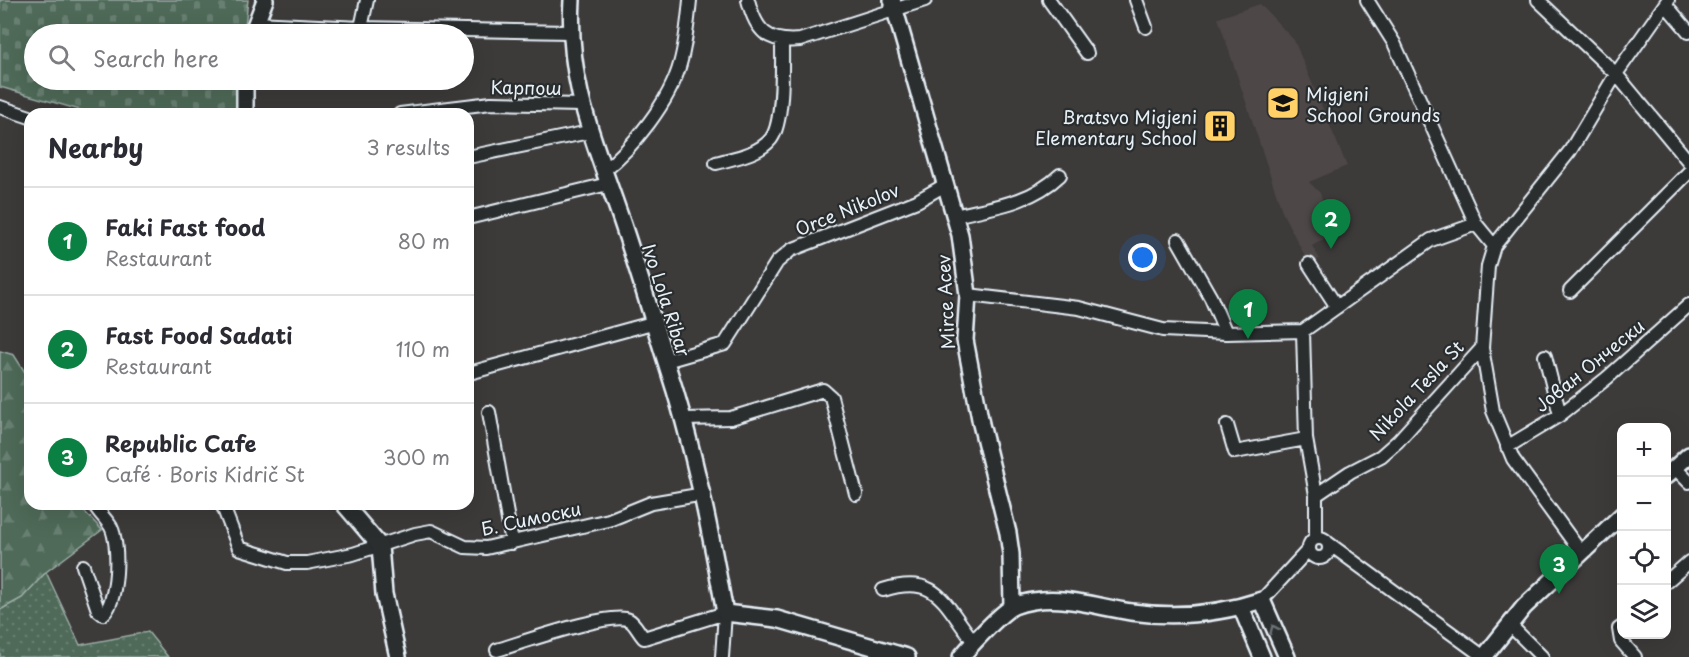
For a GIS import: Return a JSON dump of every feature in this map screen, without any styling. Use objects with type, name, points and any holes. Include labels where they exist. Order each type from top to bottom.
[{"type":"street","points":[[256,24],[265,0]]},
{"type":"street","points":[[362,24],[368,0]]},
{"type":"street","name":"Ivo Lola Ribar","points":[[572,0],[570,32],[581,105],[684,419],[704,494],[725,613]]},
{"type":"street","points":[[474,216],[606,178],[647,125],[667,93],[680,66],[690,0]]},
{"type":"street","points":[[748,0],[759,28],[770,37],[782,42],[800,40],[894,6],[925,0]]},
{"type":"street","points":[[1049,0],[1087,53]]},
{"type":"street","points":[[1136,0],[1146,27]]},
{"type":"street","points":[[1367,0],[1394,43],[1476,224],[1494,246]]},
{"type":"street","points":[[1538,0],[1616,74],[1689,162]]},
{"type":"street","points":[[1580,551],[1513,459],[1493,411],[1482,348],[1485,287],[1494,246],[1570,152],[1616,74],[1667,2],[1689,32]]},
{"type":"street","name":"Mirce Acev","points":[[894,6],[966,266],[968,295],[965,340],[981,424],[1010,543],[1012,607]]},
{"type":"street","points":[[474,30],[570,32]]},
{"type":"street","points":[[716,163],[747,155],[771,140],[776,131],[782,93],[782,42]]},
{"type":"street","points":[[245,90],[245,108]]},
{"type":"street","name":"Карпош","points":[[437,108],[490,103],[581,105]]},
{"type":"street","points":[[0,107],[24,115]]},
{"type":"street","points":[[474,156],[589,132]]},
{"type":"street","points":[[1570,291],[1689,172]]},
{"type":"street","points":[[954,216],[1031,197],[1048,187],[1060,175]]},
{"type":"street","name":"Orce Nikolov","points":[[666,361],[725,344],[770,271],[791,250],[917,201],[945,185]]},
{"type":"street","points":[[968,295],[1079,308],[1162,330],[1226,333],[1269,330],[1303,331],[1431,240],[1476,224]]},
{"type":"street","points":[[1178,240],[1211,298],[1226,333]]},
{"type":"street","points":[[1309,264],[1337,307]]},
{"type":"street","name":"Јован Ончески","points":[[1508,447],[1560,415],[1689,305]]},
{"type":"street","points":[[474,372],[652,323]]},
{"type":"street","points":[[1303,331],[1306,439],[1316,495],[1318,549]]},
{"type":"street","name":"Nikola Tesla St","points":[[1316,495],[1381,456],[1398,441],[1482,348]]},
{"type":"street","points":[[1545,356],[1560,415]]},
{"type":"street","points":[[684,419],[731,418],[823,390],[831,398],[856,494]]},
{"type":"street","points":[[489,412],[512,543]]},
{"type":"street","points":[[1227,425],[1235,452],[1306,439]]},
{"type":"street","points":[[1689,455],[1671,472],[1689,482]]},
{"type":"street","name":"Б. Симоски","points":[[224,510],[239,548],[287,563],[318,561],[431,531],[465,547],[486,548],[609,520],[651,503],[704,494]]},
{"type":"street","points":[[83,566],[97,606],[103,614],[110,606],[114,595],[114,546],[112,529],[98,510]]},
{"type":"street","points":[[349,510],[380,546],[384,594],[398,657]]},
{"type":"street","points":[[1318,549],[1350,560],[1484,657],[1509,624],[1580,551],[1617,519]]},
{"type":"street","points":[[961,657],[1012,607],[1057,598],[1131,612],[1225,612],[1262,600],[1291,570],[1318,549]]},
{"type":"street","points":[[1671,578],[1689,562]]},
{"type":"street","points":[[883,590],[916,584],[932,588],[974,642]]},
{"type":"street","points":[[1262,600],[1287,657]]},
{"type":"street","points":[[1241,607],[1262,657]]},
{"type":"street","points":[[497,650],[592,622],[622,618],[632,621],[644,638],[725,613],[777,619],[907,657]]},
{"type":"street","points":[[722,657],[725,613]]},
{"type":"street","points":[[1509,624],[1541,656]]},
{"type":"street","points":[[1621,639],[1635,657]]},
{"type":"shaded area","name":"Migjeni School Grounds","points":[[1260,4],[1294,40],[1347,166],[1309,182],[1320,193],[1331,226],[1323,233],[1326,238],[1312,246],[1320,259],[1309,264],[1283,214],[1218,18]]},
{"type":"green space","points":[[0,0],[248,0],[245,24],[24,24],[24,90],[238,90],[236,108],[73,108],[0,87]]},
{"type":"green space","points":[[0,351],[14,355],[24,371],[24,510],[83,510],[102,530],[46,572],[22,598],[0,610]]},
{"type":"green space","points":[[46,572],[80,645],[148,632],[168,657],[0,657],[0,610],[22,598]]},
{"type":"place","name":"Migjeni School Grounds","points":[[1283,103]]},
{"type":"place","name":"Bratsvo Migjeni Elementary School","points":[[1220,126]]},
{"type":"place","name":"Fast Food Sadati","points":[[1331,249]]},
{"type":"place","name":"Faki Fast food","points":[[1248,339]]},
{"type":"place","name":"Republic Cafe","points":[[1559,594]]}]
